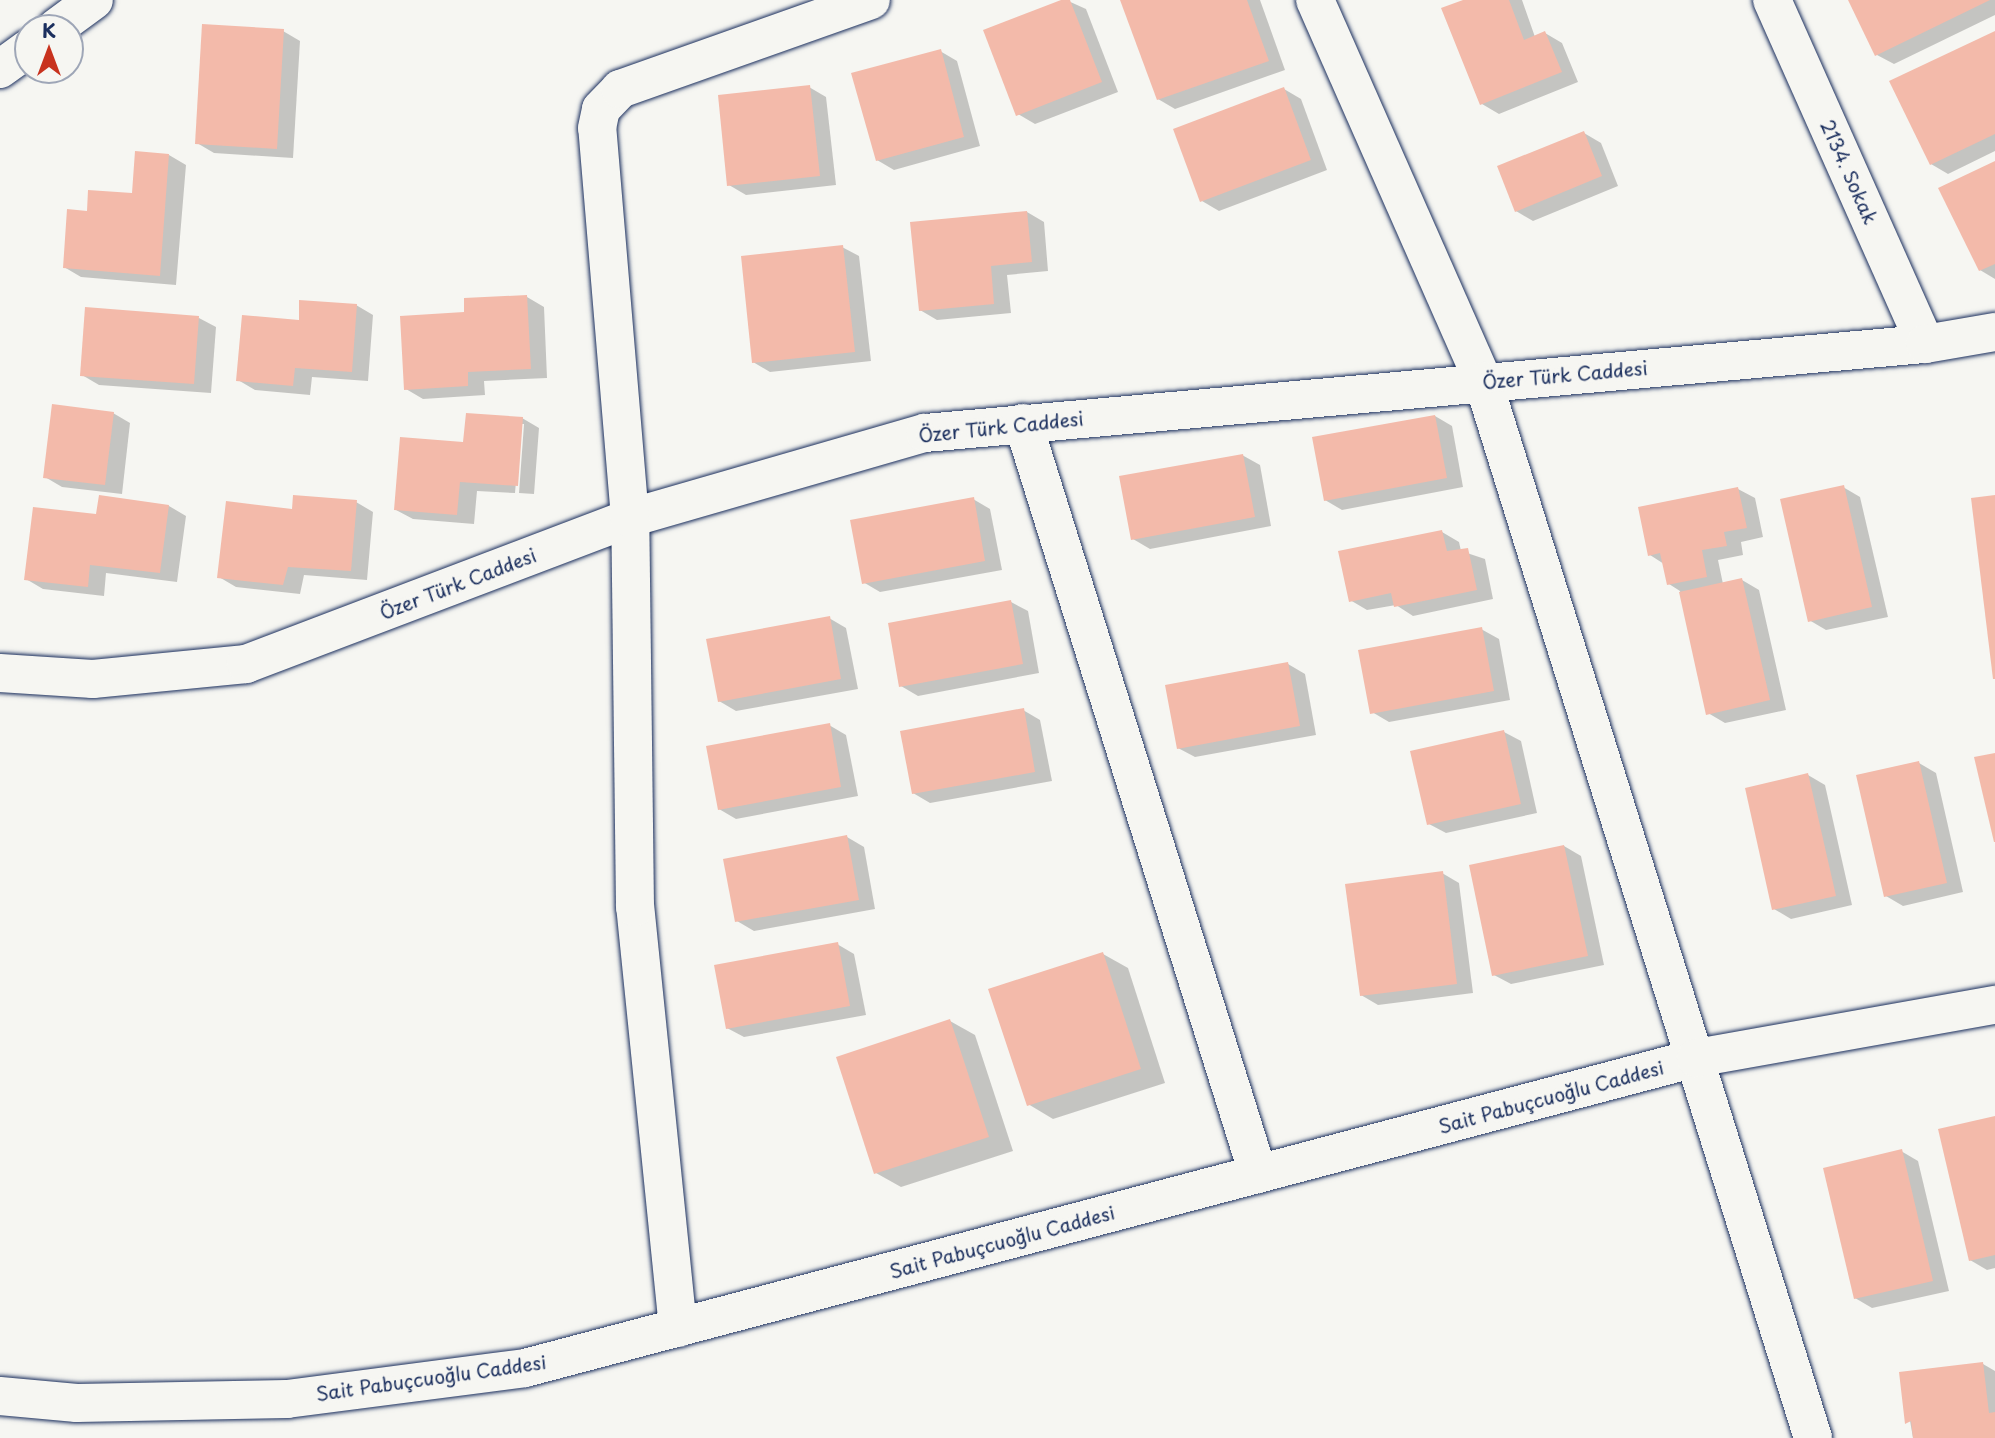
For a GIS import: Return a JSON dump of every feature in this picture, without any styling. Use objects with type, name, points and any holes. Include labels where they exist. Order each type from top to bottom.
[{"type":"street","points":[[75,14],[94,0]]},
{"type":"street","points":[[678,1328],[635,907],[630,518],[599,171],[601,109],[620,89],[645,78],[871,0]]},
{"type":"street","points":[[1314,0],[1483,381],[1813,1438]]},
{"type":"street","name":"2134. Sokak","points":[[1772,0],[1925,344]]},
{"type":"street","name":"Özer Türk Caddesi","points":[[0,673],[93,678],[246,664],[630,518],[925,433],[1483,381],[1925,344],[1995,332]]},
{"type":"street","points":[[1023,423],[1258,1174]]},
{"type":"street","name":"Sait Pabuçcuoğlu Caddesi","points":[[0,1396],[77,1403],[287,1399],[525,1368],[1696,1058],[1995,1005]]},
{"type":"building","points":[[1061,0],[1070,0],[1102,82],[1016,116],[983,30]]},
{"type":"building","points":[[1120,0],[1247,0],[1269,61],[1157,100]]},
{"type":"building","points":[[1463,0],[1509,0],[1524,40],[1545,31],[1562,72],[1480,105],[1441,8]]},
{"type":"building","points":[[1848,0],[1990,0],[1875,56]]},
{"type":"building","points":[[202,24],[284,29],[277,149],[195,144]]},
{"type":"building","points":[[1995,31],[1995,134],[1930,165],[1889,81]]},
{"type":"building","points":[[941,49],[964,137],[876,161],[851,73]]},
{"type":"building","points":[[810,85],[820,176],[727,186],[718,95]]},
{"type":"building","points":[[1284,87],[1311,160],[1200,202],[1173,129]]},
{"type":"building","points":[[1584,131],[1602,176],[1515,212],[1497,166]]},
{"type":"building","points":[[135,151],[169,154],[160,276],[63,268],[67,209],[87,211],[88,190],[132,193]]},
{"type":"building","points":[[1995,161],[1995,264],[1979,271],[1938,188]]},
{"type":"building","points":[[1027,211],[1032,262],[991,266],[994,304],[919,311],[910,222]]},
{"type":"building","points":[[843,245],[855,352],[752,363],[741,256]]},
{"type":"building","points":[[527,295],[531,369],[468,372],[468,386],[404,390],[400,316],[464,312],[464,298]]},
{"type":"building","points":[[299,300],[357,304],[352,372],[295,368],[293,386],[236,381],[242,315],[299,320]]},
{"type":"building","points":[[85,307],[199,316],[194,384],[80,376]]},
{"type":"building","points":[[52,404],[114,412],[105,485],[43,478]]},
{"type":"building","points":[[466,413],[523,417],[518,486],[460,482],[457,515],[394,510],[400,437],[463,442]]},
{"type":"building","points":[[1435,415],[1447,478],[1324,501],[1312,437]]},
{"type":"building","points":[[1243,454],[1255,517],[1131,540],[1119,476]]},
{"type":"building","points":[[1844,485],[1872,607],[1808,622],[1780,499]]},
{"type":"building","points":[[1738,487],[1747,528],[1724,532],[1727,546],[1702,550],[1707,577],[1667,585],[1660,553],[1648,556],[1638,507]]},
{"type":"building","points":[[99,495],[169,505],[160,573],[90,565],[88,587],[24,580],[33,507],[96,514]]},
{"type":"building","points":[[293,495],[357,500],[351,571],[288,567],[283,585],[217,578],[226,501],[292,509]]},
{"type":"building","points":[[1995,495],[1995,679],[1993,679],[1971,498]]},
{"type":"building","points":[[974,497],[985,561],[862,584],[850,520]]},
{"type":"building","points":[[1442,530],[1447,551],[1468,548],[1477,590],[1394,607],[1391,593],[1349,602],[1338,551]]},
{"type":"building","points":[[1742,578],[1770,700],[1706,715],[1679,592]]},
{"type":"building","points":[[1011,600],[1023,664],[899,687],[888,623]]},
{"type":"building","points":[[830,616],[841,679],[718,702],[706,639]]},
{"type":"building","points":[[1482,627],[1494,691],[1370,714],[1358,650]]},
{"type":"building","points":[[1288,662],[1300,726],[1177,749],[1165,685]]},
{"type":"building","points":[[1024,708],[1035,772],[912,794],[900,731]]},
{"type":"building","points":[[830,723],[841,787],[718,810],[706,746]]},
{"type":"building","points":[[1504,730],[1521,804],[1427,825],[1410,751]]},
{"type":"building","points":[[1995,753],[1995,842],[1994,842],[1974,757]]},
{"type":"building","points":[[1919,761],[1947,883],[1884,897],[1856,775]]},
{"type":"building","points":[[1808,773],[1836,896],[1772,910],[1745,788]]},
{"type":"building","points":[[847,835],[859,900],[735,922],[723,859]]},
{"type":"building","points":[[1564,845],[1588,956],[1492,976],[1469,865]]},
{"type":"building","points":[[1443,871],[1457,984],[1360,996],[1345,884]]},
{"type":"building","points":[[838,942],[850,1006],[726,1029],[714,965]]},
{"type":"building","points":[[1103,952],[1141,1069],[1027,1106],[988,989]]},
{"type":"building","points":[[950,1019],[989,1137],[874,1174],[836,1057]]},
{"type":"building","points":[[1995,1116],[1995,1255],[1969,1261],[1938,1129]]},
{"type":"building","points":[[1902,1149],[1933,1281],[1854,1299],[1823,1168]]},
{"type":"building","points":[[1983,1362],[1989,1413],[1995,1412],[1995,1438],[1913,1438],[1911,1421],[1905,1424],[1899,1372]]}]
